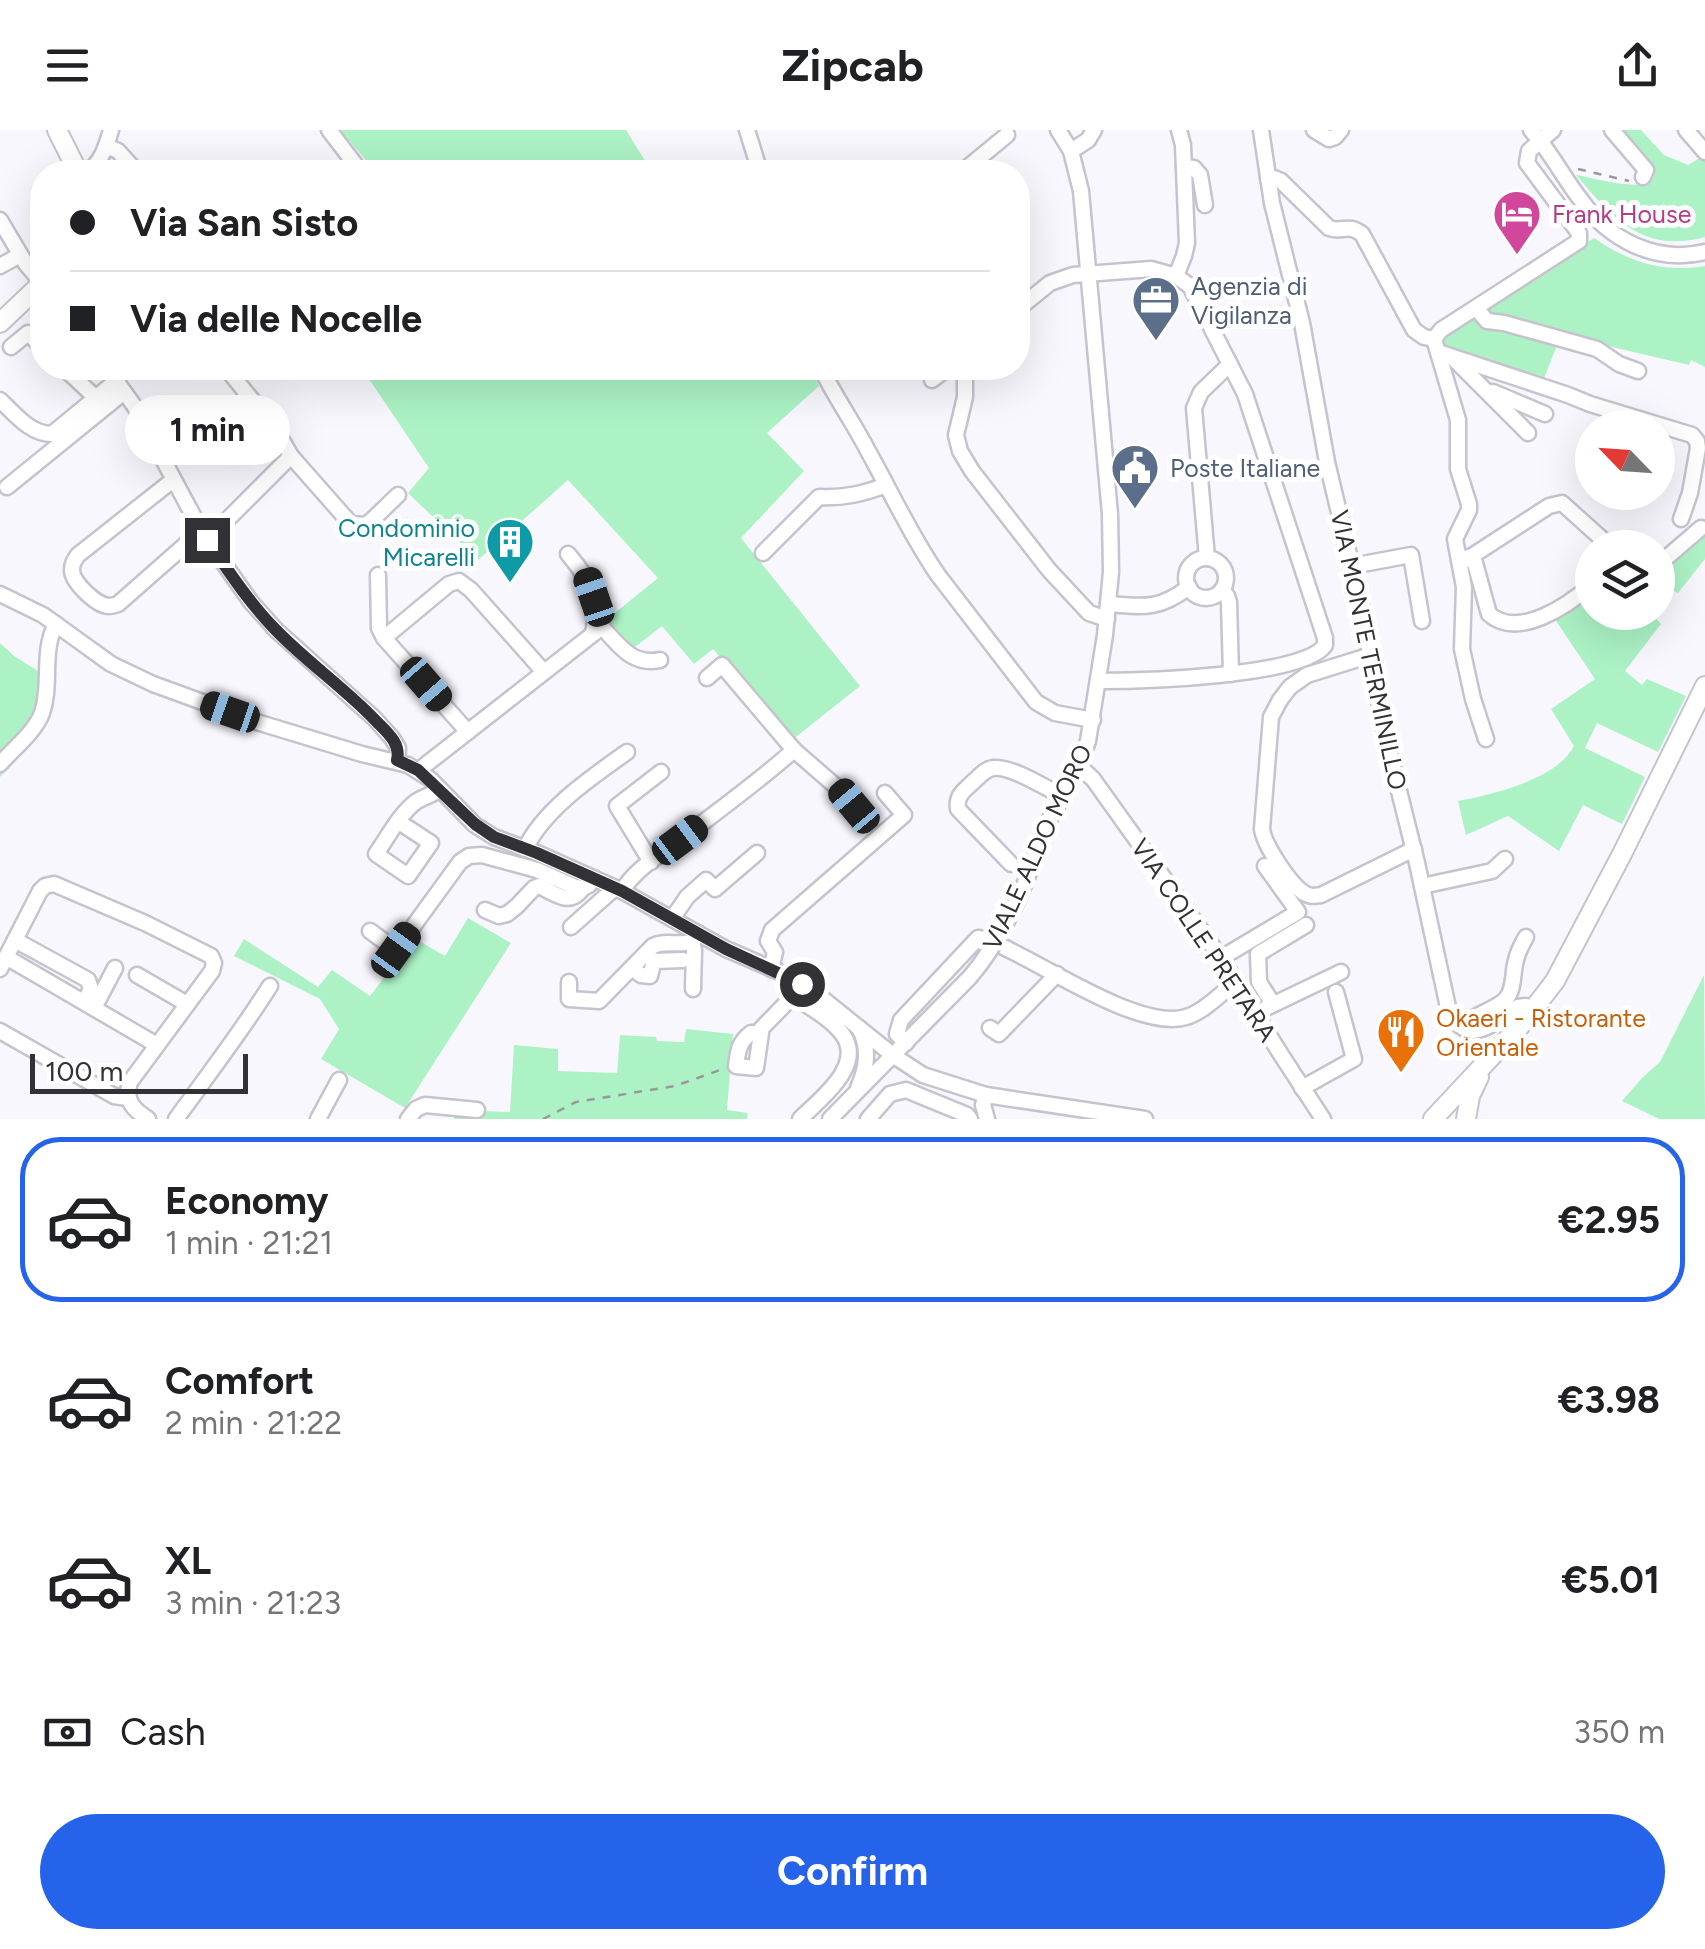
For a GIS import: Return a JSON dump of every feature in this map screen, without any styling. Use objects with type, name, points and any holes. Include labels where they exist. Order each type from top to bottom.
[{"type":"main road","points":[[57,130],[73,160]]},
{"type":"main road","points":[[0,323],[30,286]]},
{"type":"main road","points":[[1433,1119],[1534,1010],[1566,962],[1705,686]]},
{"type":"main road","points":[[1466,1119],[1474,1085],[1494,1056]]},
{"type":"street","points":[[104,159],[110,130]]},
{"type":"street","points":[[330,130],[352,160]]},
{"type":"street","points":[[748,130],[757,160]]},
{"type":"street","name":"VIALE ALDO MORO","points":[[830,1119],[970,978],[986,957],[1020,895],[1046,826],[1079,766],[1093,720],[1108,612],[1111,537],[1081,191],[1071,150],[1058,130]]},
{"type":"street","points":[[1071,150],[1088,140],[1094,131],[1112,130]]},
{"type":"street","points":[[1176,276],[1186,246],[1183,146],[1179,130]]},
{"type":"street","name":"VIA MONTE TERMINILLO","points":[[1261,130],[1272,203],[1302,322],[1386,743],[1414,849],[1449,1012],[1464,1028]]},
{"type":"street","points":[[1314,130],[1330,138],[1341,130]]},
{"type":"street","points":[[1486,739],[1463,664],[1463,559],[1455,540],[1469,504],[1458,469],[1458,420],[1440,349],[1441,330],[1579,240],[1579,234],[1527,163],[1536,135],[1553,130]]},
{"type":"street","points":[[1612,130],[1646,170],[1643,177]]},
{"type":"street","points":[[1686,130],[1705,152]]},
{"type":"street","points":[[977,160],[1007,135]]},
{"type":"street","points":[[1536,135],[1590,212],[1608,230],[1628,242],[1664,254],[1686,256],[1705,252]]},
{"type":"street","points":[[104,159],[118,151],[126,160]]},
{"type":"street","points":[[1184,167],[1194,168],[1200,174],[1204,205]]},
{"type":"street","points":[[1268,179],[1281,181],[1329,228],[1348,227],[1362,234],[1414,330],[1440,349],[1528,433]]},
{"type":"street","points":[[0,220],[30,268]]},
{"type":"street","points":[[0,266],[20,255]]},
{"type":"street","points":[[1030,299],[1050,282],[1090,272],[1151,269],[1186,282],[1249,403],[1325,646],[1316,655],[1270,668],[1231,674],[1098,681]]},
{"type":"street","points":[[1476,308],[1486,321],[1601,350],[1618,364],[1638,371]]},
{"type":"street","points":[[11,347],[30,335]]},
{"type":"street","points":[[1440,349],[1590,404],[1692,436],[1698,448],[1681,519]]},
{"type":"street","points":[[1206,558],[1194,408],[1201,392],[1230,364]]},
{"type":"street","points":[[77,380],[96,398]]},
{"type":"street","points":[[116,380],[135,407],[204,536],[251,602],[276,630],[374,718],[398,748],[397,760]]},
{"type":"street","points":[[236,380],[275,428],[291,456],[351,524],[364,526],[398,495]]},
{"type":"street","points":[[827,380],[938,576],[1036,702],[1047,710],[1093,720]]},
{"type":"street","points":[[964,380],[965,397],[956,435],[960,452],[1049,570],[1089,613],[1161,604],[1189,587]]},
{"type":"street","points":[[0,400],[30,428],[52,434],[96,398],[120,386]]},
{"type":"street","points":[[7,487],[120,386]]},
{"type":"street","points":[[1483,388],[1545,414]]},
{"type":"street","points":[[173,480],[78,555],[72,571],[74,579],[102,604],[118,604],[204,536],[291,456]]},
{"type":"street","points":[[762,553],[819,497],[860,495],[886,485]]},
{"type":"street","points":[[1463,559],[1549,506],[1562,502],[1592,530]]},
{"type":"street","points":[[1675,550],[1701,528]]},
{"type":"street","points":[[568,554],[588,577],[597,630],[637,660],[660,660]]},
{"type":"street","points":[[1352,566],[1411,555],[1422,620]]},
{"type":"street","points":[[1206,558],[1218,562],[1226,578],[1222,590],[1207,598],[1196,595],[1186,576],[1191,565],[1206,558]]},
{"type":"street","points":[[1463,559],[1475,563],[1489,614],[1508,624],[1518,625],[1548,614],[1575,597]]},
{"type":"street","points":[[378,576],[379,628],[384,638],[468,732]]},
{"type":"street","points":[[384,638],[449,584],[458,581],[472,590],[544,672]]},
{"type":"street","points":[[1222,590],[1228,599],[1231,674]]},
{"type":"street","points":[[0,594],[56,624],[111,664],[153,684],[260,723],[362,754],[397,760],[418,770],[482,830],[588,883],[618,889],[672,919],[696,938],[772,968],[842,1033],[849,1046],[843,1073],[800,1119]]},
{"type":"street","points":[[0,764],[40,717],[48,646],[56,624]]},
{"type":"street","points":[[418,770],[597,630]]},
{"type":"street","points":[[1371,655],[1307,674],[1280,700],[1271,717],[1264,841],[1300,890],[1313,896],[1414,849]]},
{"type":"street","points":[[707,678],[722,665],[794,750],[854,806]]},
{"type":"street","points":[[572,927],[794,750]]},
{"type":"street","points":[[525,849],[536,830],[571,794],[627,752]]},
{"type":"street","name":"VIA COLLE PRETARA","points":[[1079,766],[1093,779],[1220,958],[1324,1119]]},
{"type":"street","points":[[1011,864],[958,809],[960,794],[994,768],[1015,773],[1062,796]]},
{"type":"street","points":[[651,862],[618,806],[662,772]]},
{"type":"street","points":[[399,822],[416,802],[440,790]]},
{"type":"street","points":[[772,968],[775,952],[768,941],[772,930],[904,814],[885,793]]},
{"type":"street","points":[[672,919],[687,897],[706,880],[715,889],[757,853]]},
{"type":"street","points":[[370,931],[396,950],[460,862],[469,856],[482,855],[537,870],[575,886],[588,883]]},
{"type":"street","points":[[1422,886],[1492,871],[1505,859]]},
{"type":"street","points":[[1220,958],[1298,912],[1266,866]]},
{"type":"street","points":[[485,910],[500,916],[507,914],[539,886],[569,900],[576,898],[588,883]]},
{"type":"street","points":[[139,1117],[128,1098],[132,1078],[213,969],[214,960],[209,954],[59,884],[48,885],[40,891],[3,963],[89,1005],[156,1045]]},
{"type":"street","points":[[1273,1004],[1259,982],[1258,954],[1306,925]]},
{"type":"street","points":[[1526,937],[1516,960],[1512,989],[1504,1001],[1470,1019],[1464,1028],[1480,1031],[1521,1006],[1534,1010]]},
{"type":"street","points":[[569,982],[568,999],[599,1000],[659,942],[696,938]]},
{"type":"street","points":[[694,989],[696,938]]},
{"type":"street","points":[[906,1043],[897,1034],[900,1020],[978,938],[1008,949],[1127,1010],[1168,1019],[1192,1015],[1236,982]]},
{"type":"street","points":[[14,940],[88,980],[89,1005]]},
{"type":"street","points":[[1500,956],[1512,981]]},
{"type":"street","points":[[632,968],[650,976],[654,961],[683,960]]},
{"type":"street","points":[[89,1005],[115,968]]},
{"type":"street","points":[[1256,1012],[1341,972]]},
{"type":"street","points":[[138,974],[188,1004]]},
{"type":"street","points":[[990,1028],[999,1034],[1057,974]]},
{"type":"street","points":[[176,1119],[234,1043],[270,986]]},
{"type":"street","points":[[798,990],[858,1027],[923,1075],[986,1095],[1081,1114],[1145,1119]]},
{"type":"street","points":[[736,1066],[739,1045],[752,1032],[761,1034],[761,1028],[798,990]]},
{"type":"street","points":[[1302,1088],[1354,1059],[1336,992]]},
{"type":"street","points":[[858,1027],[865,1042],[866,1062],[855,1094],[854,1114],[866,1119],[890,1094],[906,1090],[970,1119]]},
{"type":"street","points":[[0,1030],[114,1096],[128,1098]]},
{"type":"street","points":[[855,1094],[892,1074],[923,1075]]},
{"type":"street","points":[[318,1119],[338,1080]]},
{"type":"street","points":[[986,1095],[987,1119]]},
{"type":"street","points":[[408,1119],[425,1105],[477,1110]]},
{"type":"path","points":[[1563,174],[1574,168],[1626,180],[1643,177]]},
{"type":"path","points":[[543,1119],[576,1102],[675,1086],[736,1066]]},
{"type":"green space","points":[[340,130],[626,130],[645,160],[366,160]]},
{"type":"green space","points":[[1621,130],[1641,130],[1664,155],[1688,165],[1701,157],[1705,160],[1705,237],[1664,241],[1631,229],[1576,175],[1637,185],[1653,178],[1651,164]]},
{"type":"green space","points":[[1594,238],[1646,264],[1674,268],[1705,266],[1705,367],[1691,360],[1689,365],[1561,335],[1543,381],[1443,344],[1450,331]]},
{"type":"green space","points":[[816,380],[819,386],[767,433],[804,471],[741,538],[860,686],[792,740],[713,649],[694,664],[662,626],[631,650],[605,621],[658,578],[568,480],[478,560],[408,493],[429,468],[371,382]]},
{"type":"green space","points":[[1705,534],[1705,559],[1678,593],[1675,560]]},
{"type":"green space","points":[[1575,604],[1575,630],[1656,630],[1625,671],[1642,685],[1647,679],[1686,696],[1658,752],[1597,723],[1585,748],[1645,777],[1622,824],[1583,805],[1559,851],[1508,816],[1466,835],[1458,801],[1539,776],[1565,758],[1574,746],[1551,709],[1595,679],[1554,618]]},
{"type":"green space","points":[[0,643],[54,681],[51,710],[44,727],[0,777]]},
{"type":"green space","points":[[468,918],[511,943],[405,1108],[321,1059],[339,1029],[320,999],[234,956],[244,939],[318,987],[332,970],[370,996],[414,938],[445,956]]},
{"type":"green space","points":[[1704,975],[1705,1119],[1659,1119],[1622,1101],[1660,1062]]},
{"type":"green space","points":[[686,1029],[733,1034],[727,1110],[748,1113],[747,1119],[454,1119],[455,1114],[510,1112],[514,1045],[558,1049],[558,1071],[617,1073],[620,1035],[684,1042]]},
{"type":"place","name":"Frank House","points":[[1517,256]]},
{"type":"place","name":"Agenzia di Vigilanza","points":[[1156,342]]},
{"type":"place","name":"Poste Italiane","points":[[1135,510]]},
{"type":"place","name":"Condominio Micarelli","points":[[510,584]]},
{"type":"place","name":"Okaeri - Ristorante Orientale","points":[[1401,1074]]},
{"type":"route","points":[[207,540],[276,630],[392,738],[398,748],[397,760],[430,779],[482,830],[622,891],[726,949],[802,984]]}]
